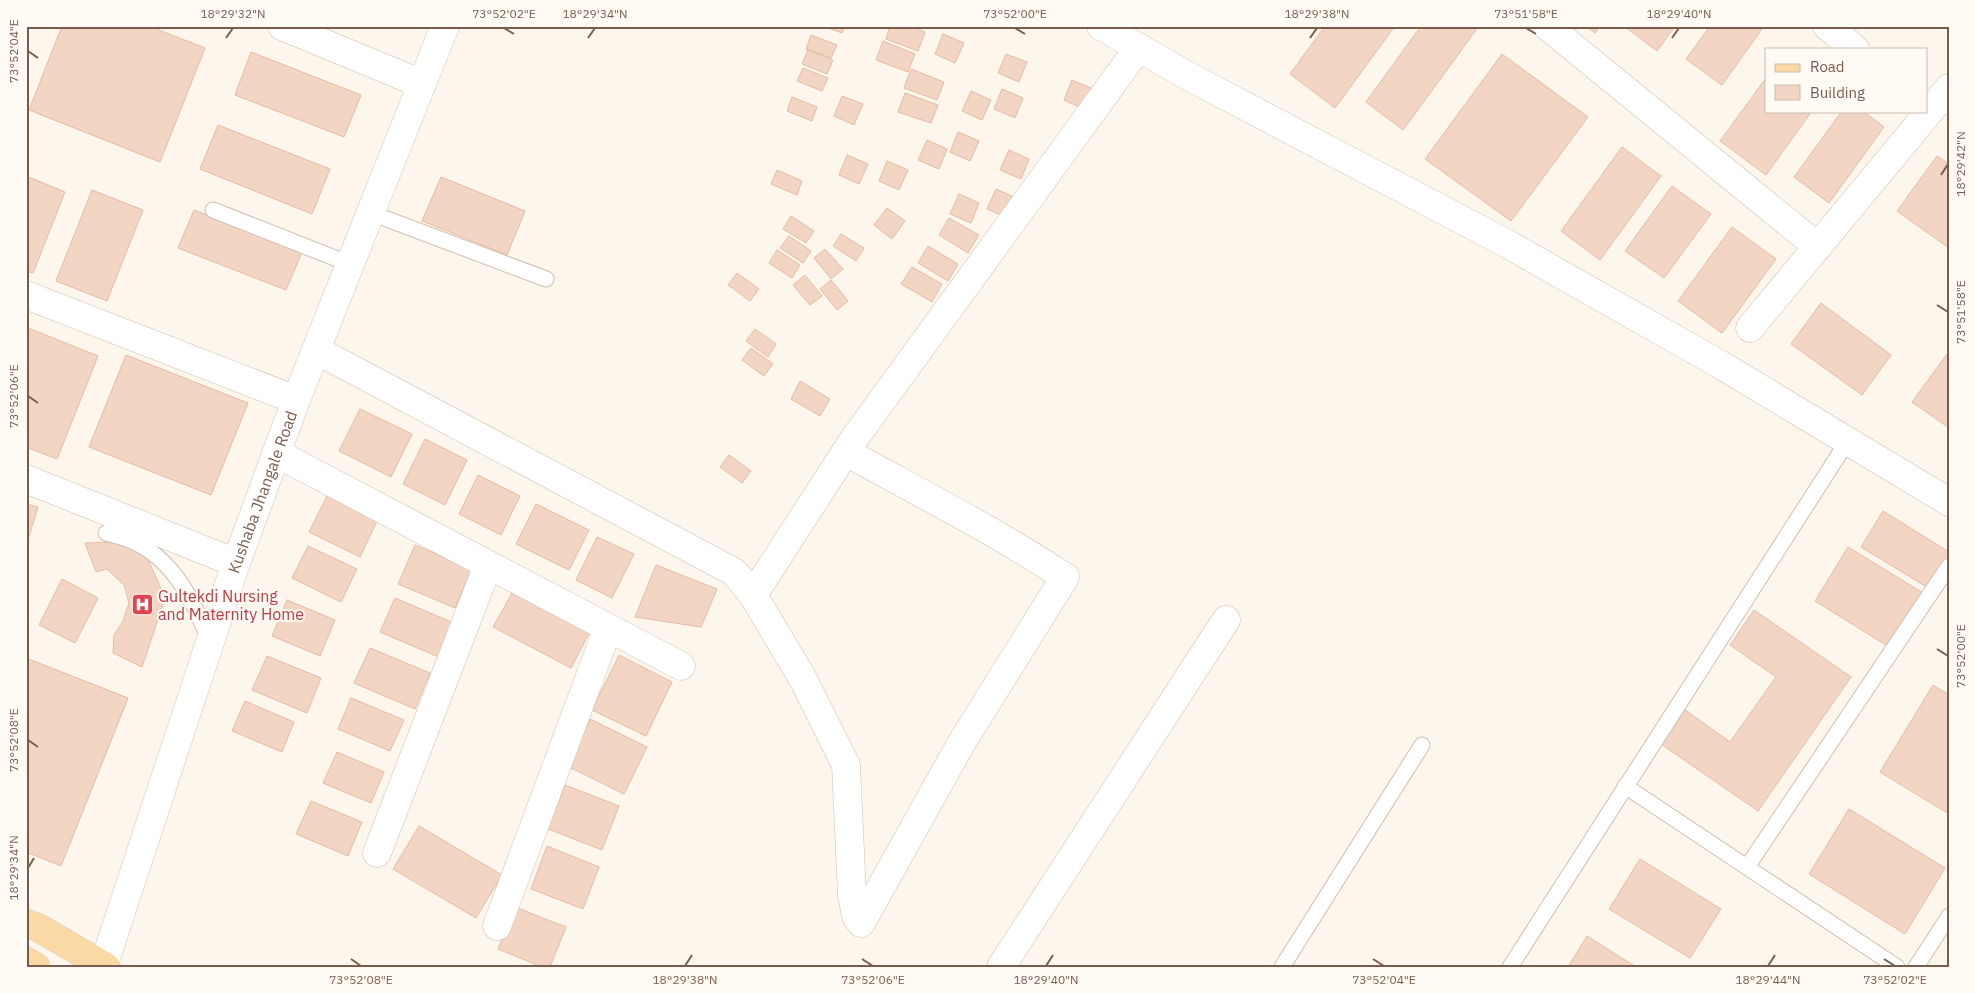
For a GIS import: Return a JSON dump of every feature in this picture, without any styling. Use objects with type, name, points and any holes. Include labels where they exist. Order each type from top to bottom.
[{"type":"main road","points":[[26,923],[39,928],[104,966]]},
{"type":"main road","points":[[26,961],[36,967]]},
{"type":"street","points":[[282,26],[422,84]]},
{"type":"street","name":"Kushaba Jhangale Road","points":[[104,966],[236,563],[296,400],[445,26]]},
{"type":"street","points":[[1101,26],[1197,80],[1504,242],[1721,365],[1949,502]]},
{"type":"street","points":[[1546,26],[1818,247]]},
{"type":"street","points":[[1827,26],[1854,48]]},
{"type":"street","points":[[753,595],[846,452],[1139,47]]},
{"type":"street","points":[[1750,328],[1818,247],[1935,114],[1949,88]]},
{"type":"street","points":[[26,295],[296,400]]},
{"type":"street","points":[[316,350],[734,572],[753,595],[803,679],[846,765],[852,895],[856,916],[861,923],[962,742],[1065,578],[1037,559],[973,522],[846,452]]},
{"type":"street","points":[[276,453],[681,666]]},
{"type":"street","points":[[26,479],[236,563]]},
{"type":"street","points":[[377,853],[488,564]]},
{"type":"street","points":[[1001,967],[1226,620]]},
{"type":"street","points":[[497,926],[608,628]]},
{"type":"lane","points":[[212,210],[350,264]]},
{"type":"lane","points":[[371,213],[546,279]]},
{"type":"lane","points":[[1510,967],[1847,442]]},
{"type":"lane","points":[[106,533],[127,538],[143,546],[169,568],[196,606],[210,641]]},
{"type":"lane","points":[[1747,867],[1949,566]]},
{"type":"lane","points":[[1289,964],[1422,745]]},
{"type":"lane","points":[[1625,786],[1896,967]]},
{"type":"lane","points":[[1916,967],[1949,916]]},
{"type":"building","points":[[62,26],[149,26],[205,48],[160,162],[29,110]]},
{"type":"building","points":[[823,26],[845,26],[842,33]]},
{"type":"building","points":[[890,26],[909,26],[925,32],[918,51],[886,39]]},
{"type":"building","points":[[1325,26],[1395,26],[1335,108],[1290,74]]},
{"type":"building","points":[[1421,26],[1479,26],[1403,130],[1366,102]]},
{"type":"building","points":[[1586,26],[1600,26],[1595,33]]},
{"type":"building","points":[[1624,26],[1675,26],[1657,51]]},
{"type":"building","points":[[1710,26],[1764,26],[1722,85],[1686,59]]},
{"type":"building","points":[[943,34],[964,43],[955,63],[935,54]]},
{"type":"building","points":[[811,35],[837,45],[831,58],[806,49]]},
{"type":"building","points":[[883,41],[915,54],[908,72],[876,60]]},
{"type":"building","points":[[808,50],[833,60],[827,74],[802,64]]},
{"type":"building","points":[[251,52],[361,95],[344,137],[235,95]]},
{"type":"building","points":[[1006,54],[1027,62],[1019,82],[998,73]]},
{"type":"building","points":[[1502,54],[1588,117],[1511,221],[1425,159]]},
{"type":"building","points":[[803,68],[828,78],[822,91],[797,81]]},
{"type":"building","points":[[911,69],[944,82],[937,100],[904,88]]},
{"type":"building","points":[[1765,79],[1765,112],[1811,112],[1766,175],[1720,141]]},
{"type":"building","points":[[1072,80],[1093,89],[1084,109],[1064,100]]},
{"type":"building","points":[[1002,89],[1023,98],[1015,118],[994,109]]},
{"type":"building","points":[[971,91],[991,100],[982,120],[962,111]]},
{"type":"building","points":[[905,93],[938,105],[931,123],[898,112]]},
{"type":"building","points":[[842,96],[863,104],[854,125],[834,116]]},
{"type":"building","points":[[792,97],[817,107],[812,121],[787,111]]},
{"type":"building","points":[[1841,112],[1864,112],[1884,127],[1829,203],[1794,177]]},
{"type":"building","points":[[218,125],[330,169],[312,214],[200,169]]},
{"type":"building","points":[[958,132],[979,141],[970,161],[950,152]]},
{"type":"building","points":[[927,140],[947,149],[939,169],[918,160]]},
{"type":"building","points":[[1622,147],[1661,176],[1600,260],[1561,231]]},
{"type":"building","points":[[1009,150],[1029,159],[1021,179],[1000,170]]},
{"type":"building","points":[[847,155],[868,164],[859,184],[839,175]]},
{"type":"building","points":[[1937,156],[1949,164],[1949,248],[1897,211]]},
{"type":"building","points":[[887,161],[908,170],[899,190],[879,181]]},
{"type":"building","points":[[777,170],[802,181],[797,195],[771,184]]},
{"type":"building","points":[[26,176],[65,192],[33,273],[26,271]]},
{"type":"building","points":[[441,177],[525,211],[507,255],[422,221]]},
{"type":"building","points":[[1672,186],[1711,214],[1664,278],[1625,251]]},
{"type":"building","points":[[996,189],[1016,198],[1008,218],[987,209]]},
{"type":"building","points":[[92,190],[143,210],[107,301],[56,281]]},
{"type":"building","points":[[959,194],[979,203],[971,223],[950,214]]},
{"type":"building","points":[[887,208],[905,221],[892,239],[874,225]]},
{"type":"building","points":[[194,210],[302,252],[286,290],[178,248]]},
{"type":"building","points":[[791,216],[814,231],[806,243],[783,229]]},
{"type":"building","points":[[949,218],[979,235],[968,253],[939,235]]},
{"type":"building","points":[[1732,227],[1776,259],[1722,333],[1678,301]]},
{"type":"building","points":[[841,234],[864,248],[856,261],[833,246]]},
{"type":"building","points":[[789,236],[811,251],[803,263],[780,248]]},
{"type":"building","points":[[928,246],[958,264],[948,281],[918,263]]},
{"type":"building","points":[[825,249],[843,269],[831,279],[814,258]]},
{"type":"building","points":[[777,250],[800,265],[792,278],[769,263]]},
{"type":"building","points":[[912,267],[942,284],[932,302],[901,284]]},
{"type":"building","points":[[737,273],[759,289],[750,301],[728,285]]},
{"type":"building","points":[[805,275],[822,296],[810,305],[793,285]]},
{"type":"building","points":[[831,280],[848,301],[837,310],[820,289]]},
{"type":"building","points":[[1821,303],[1891,355],[1862,395],[1791,344]]},
{"type":"building","points":[[26,327],[98,356],[57,459],[26,447]]},
{"type":"building","points":[[755,329],[776,344],[768,357],[746,341]]},
{"type":"building","points":[[751,348],[773,364],[764,376],[742,360]]},
{"type":"building","points":[[1947,354],[1949,355],[1949,428],[1912,402]]},
{"type":"building","points":[[126,355],[248,403],[211,495],[89,447]]},
{"type":"building","points":[[800,381],[830,399],[820,416],[791,399]]},
{"type":"building","points":[[360,409],[412,434],[391,477],[339,451]]},
{"type":"building","points":[[425,439],[467,460],[445,505],[403,484]]},
{"type":"building","points":[[729,455],[751,471],[742,483],[720,467]]},
{"type":"building","points":[[478,475],[520,496],[501,535],[459,514]]},
{"type":"building","points":[[328,494],[378,519],[360,557],[309,532]]},
{"type":"building","points":[[26,504],[38,507],[26,546]]},
{"type":"building","points":[[536,504],[589,530],[569,570],[516,544]]},
{"type":"building","points":[[1883,511],[1949,552],[1949,558],[1930,589],[1861,547]]},
{"type":"building","points":[[597,537],[634,554],[612,598],[576,580]]},
{"type":"building","points":[[119,542],[147,557],[165,598],[142,667],[113,653],[114,635],[123,621],[129,603],[124,585],[107,569],[96,572],[85,543]]},
{"type":"building","points":[[415,545],[472,569],[455,608],[398,584]]},
{"type":"building","points":[[308,546],[357,569],[341,602],[292,578]]},
{"type":"building","points":[[1848,547],[1923,593],[1889,647],[1815,601]]},
{"type":"building","points":[[656,565],[717,589],[701,627],[635,617]]},
{"type":"building","points":[[62,579],[98,598],[75,643],[39,625]]},
{"type":"building","points":[[516,586],[593,626],[571,668],[493,627]]},
{"type":"building","points":[[395,598],[456,624],[441,658],[380,632]]},
{"type":"building","points":[[287,600],[335,620],[320,656],[272,636]]},
{"type":"building","points":[[1754,610],[1851,677],[1758,811],[1661,744],[1685,710],[1730,742],[1776,677],[1730,645]]},
{"type":"building","points":[[370,648],[430,673],[415,709],[354,683]]},
{"type":"building","points":[[619,655],[672,682],[646,736],[592,710]]},
{"type":"building","points":[[267,656],[321,678],[307,713],[252,690]]},
{"type":"building","points":[[26,658],[128,698],[61,866],[26,852]]},
{"type":"building","points":[[1933,685],[1949,695],[1949,814],[1880,772]]},
{"type":"building","points":[[351,698],[404,720],[390,751],[338,729]]},
{"type":"building","points":[[245,701],[294,722],[282,752],[232,731]]},
{"type":"building","points":[[590,719],[647,747],[624,794],[567,766]]},
{"type":"building","points":[[337,752],[384,772],[371,803],[323,783]]},
{"type":"building","points":[[565,785],[619,806],[602,850],[548,829]]},
{"type":"building","points":[[311,801],[362,822],[348,856],[296,834]]},
{"type":"building","points":[[1849,809],[1945,868],[1905,934],[1809,874]]},
{"type":"building","points":[[419,826],[502,875],[476,918],[393,869]]},
{"type":"building","points":[[547,846],[599,867],[583,909],[531,889]]},
{"type":"building","points":[[1640,859],[1721,909],[1690,958],[1609,909]]},
{"type":"building","points":[[515,907],[566,927],[550,967],[542,967],[498,949]]},
{"type":"building","points":[[1587,936],[1636,967],[1568,967]]},
{"type":"place","name":"Gultekdi Nursing and Maternity Home","points":[[142,605]]}]
